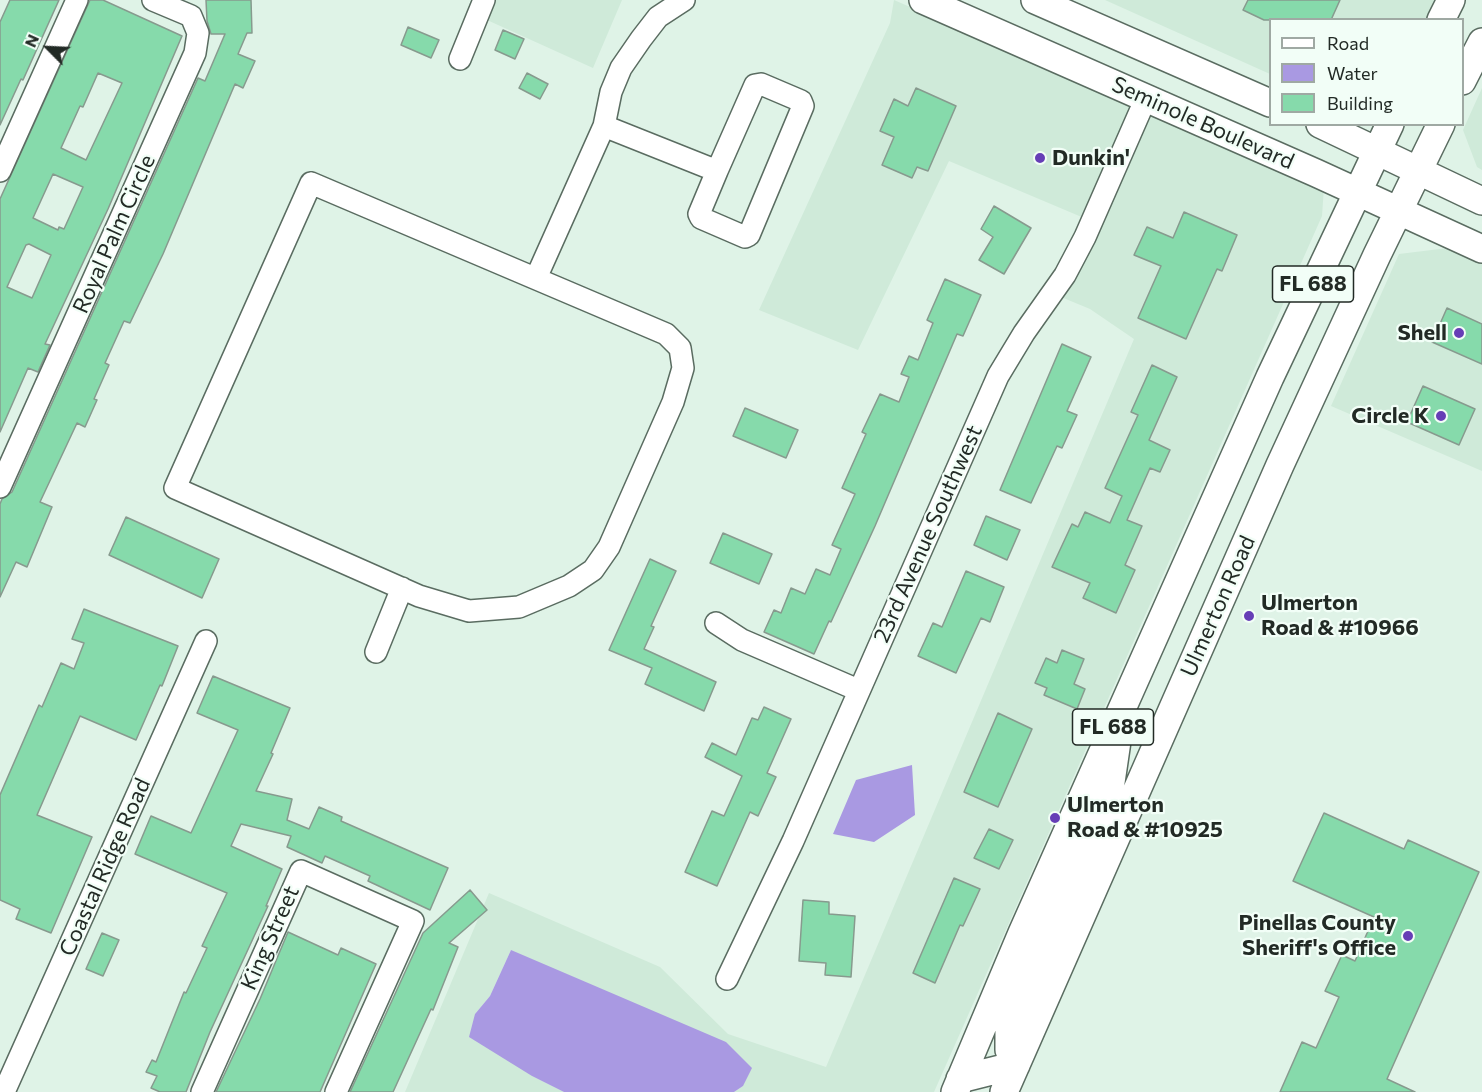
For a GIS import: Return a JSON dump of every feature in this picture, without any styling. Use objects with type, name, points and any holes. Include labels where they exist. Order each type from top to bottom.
[{"type":"main road","name":"Seminole Boulevard","points":[[923,0],[1482,249]]},
{"type":"main road","name":"Seminole Boulevard","points":[[1035,0],[1269,103]]},
{"type":"main road","points":[[1443,18],[1451,0]]},
{"type":"main road","points":[[1464,77],[1482,42]]},
{"type":"main road","points":[[1324,126],[1482,201]]},
{"type":"main road","name":"Ulmerton Road","points":[[958,1086],[1123,706],[1270,377],[1389,126]]},
{"type":"main road","name":"Ulmerton Road","points":[[1004,1092],[1258,514],[1398,211],[1440,126]]},
{"type":"main road","points":[[958,1086],[1016,1065],[1009,1050],[1009,1024],[1110,789],[1123,706]]},
{"type":"street","points":[[0,171],[77,0]]},
{"type":"street","name":"Royal Palm Circle","points":[[0,487],[195,53],[198,33],[191,16],[153,0]]},
{"type":"street","points":[[460,59],[484,0]]},
{"type":"street","points":[[536,278],[604,126],[611,92],[621,68],[658,17],[684,0]]},
{"type":"street","points":[[761,84],[801,101],[803,106],[749,235],[745,237],[701,218],[699,214],[717,171],[755,86],[761,84]]},
{"type":"street","name":"23rd Avenue Southwest","points":[[727,979],[793,841],[998,376],[1024,333],[1065,275],[1085,237],[1146,98]]},
{"type":"street","points":[[604,126],[717,171]]},
{"type":"street","points":[[311,183],[536,278],[666,334],[680,348],[683,368],[674,402],[609,547],[593,570],[569,586],[519,607],[469,611],[419,596],[175,488],[311,183]]},
{"type":"street","points":[[376,652],[402,588]]},
{"type":"street","points":[[716,623],[742,640],[858,690]]},
{"type":"street","name":"Coastal Ridge Road","points":[[4,1092],[206,641]]},
{"type":"street","name":"King Street","points":[[202,1092],[301,871],[413,921],[336,1092]]},
{"type":"shaded area","points":[[495,0],[622,0],[593,68],[487,20]]},
{"type":"shaded area","points":[[894,0],[1133,104],[1084,218],[949,161],[858,350],[759,310],[890,23]]},
{"type":"shaded area","points":[[1105,0],[1435,0],[1426,18],[1269,18],[1269,74]]},
{"type":"shaded area","points":[[1482,88],[1482,170],[1477,167],[1463,130]]},
{"type":"shaded area","points":[[1151,112],[1324,187],[1322,216],[934,1092],[734,1092],[743,1086],[511,950],[490,996],[475,1014],[532,1076],[564,1092],[405,1092],[489,893],[660,967],[728,1034],[826,1067],[1134,339],[1090,309],[1061,297]]},
{"type":"shaded area","points":[[1456,247],[1482,259],[1482,471],[1331,406],[1399,254]]},
{"type":"water","points":[[912,765],[915,815],[874,842],[833,834],[856,780]]},
{"type":"water","points":[[511,950],[726,1042],[752,1068],[743,1086],[734,1092],[564,1092],[532,1076],[469,1037],[475,1014],[490,996]]},
{"type":"building","points":[[10,0],[59,0],[0,125],[0,22]]},
{"type":"building","points":[[90,0],[103,0],[182,36],[108,209],[45,344],[50,345],[38,372],[28,368],[0,432],[0,199]],"holes":[[[98,73],[122,83],[86,160],[61,148]],[[53,174],[83,187],[64,229],[59,227],[58,230],[33,218]],[[29,244],[51,255],[32,298],[7,287],[26,245]]]},
{"type":"building","points":[[206,0],[251,0],[252,33],[247,33],[238,54],[255,61],[243,88],[235,84],[163,254],[130,323],[124,321],[105,363],[109,365],[85,427],[77,423],[40,502],[52,507],[27,567],[16,562],[0,597],[0,504],[2,499],[12,492],[198,78],[205,81],[225,34],[211,34],[207,21]]},
{"type":"building","points":[[1248,0],[1340,0],[1332,18],[1269,18],[1269,20],[1264,20],[1243,10]]},
{"type":"building","points":[[408,27],[439,40],[431,58],[401,45]]},
{"type":"building","points":[[503,30],[524,39],[515,59],[495,50]]},
{"type":"building","points":[[527,73],[548,84],[540,99],[519,88]]},
{"type":"building","points":[[916,88],[956,106],[928,171],[917,167],[912,178],[882,165],[894,137],[880,131],[894,99],[908,106]]},
{"type":"building","points":[[994,206],[1031,228],[1004,274],[979,260],[993,237],[981,229]]},
{"type":"building","points":[[1184,212],[1237,235],[1222,271],[1217,269],[1186,339],[1138,318],[1161,266],[1134,255],[1147,227],[1173,238]]},
{"type":"building","points":[[945,279],[981,295],[963,336],[957,334],[875,526],[814,654],[764,632],[774,610],[781,613],[791,588],[805,594],[816,569],[830,575],[841,549],[832,545],[855,494],[842,488],[866,434],[862,432],[880,394],[899,402],[909,377],[901,374],[909,356],[918,360],[933,323],[927,320]]},
{"type":"building","name":"Shell","points":[[1447,308],[1482,324],[1482,364],[1432,342]]},
{"type":"building","points":[[1062,344],[1091,357],[1067,411],[1077,415],[1062,448],[1057,446],[1031,503],[1000,490]]},
{"type":"building","points":[[1152,365],[1177,377],[1149,440],[1170,450],[1160,472],[1150,468],[1127,520],[1142,526],[1125,565],[1135,570],[1116,613],[1083,598],[1090,583],[1052,567],[1072,524],[1078,527],[1085,512],[1110,523],[1122,496],[1105,488],[1138,415],[1131,412]]},
{"type":"building","name":"Circle K","points":[[1423,386],[1475,409],[1459,445],[1407,422]]},
{"type":"building","points":[[745,408],[798,430],[786,458],[733,436]]},
{"type":"building","points":[[986,516],[1020,530],[1007,560],[974,545]]},
{"type":"building","points":[[126,517],[219,559],[202,598],[109,555]]},
{"type":"building","points":[[723,533],[772,554],[759,584],[710,563]]},
{"type":"building","points":[[650,559],[676,571],[651,626],[654,627],[644,649],[716,682],[704,711],[645,684],[652,668],[609,650]]},
{"type":"building","points":[[966,571],[1004,587],[990,622],[981,618],[956,673],[918,656],[933,623],[942,627]]},
{"type":"building","points":[[84,609],[178,646],[136,740],[80,716],[37,815],[92,837],[51,933],[16,919],[20,909],[0,900],[0,795],[39,705],[42,707],[61,663],[74,669],[84,643],[72,639]]},
{"type":"building","points":[[1062,650],[1084,659],[1074,684],[1085,689],[1077,709],[1044,695],[1047,688],[1035,683],[1046,658],[1057,663]]},
{"type":"building","points":[[213,676],[290,708],[256,791],[292,799],[287,820],[309,829],[319,807],[342,817],[341,821],[448,868],[430,910],[368,881],[370,876],[325,856],[322,863],[287,847],[291,836],[241,824],[231,846],[282,869],[186,1092],[160,1092],[151,1088],[157,1076],[146,1072],[152,1060],[156,1062],[184,992],[186,993],[207,948],[202,946],[227,893],[135,854],[151,816],[191,833],[238,730],[197,713]]},
{"type":"building","points":[[764,707],[791,719],[767,773],[776,777],[758,816],[750,812],[717,886],[685,872],[712,811],[724,816],[742,776],[705,757],[712,743],[736,755],[752,718],[758,720]]},
{"type":"building","points":[[998,713],[1032,729],[998,807],[964,792]]},
{"type":"building","name":"Pinellas County Sheriff's Office","points":[[1324,813],[1404,849],[1408,840],[1479,872],[1387,1079],[1415,1092],[1280,1092],[1302,1042],[1316,1048],[1339,997],[1325,991],[1342,955],[1355,961],[1374,917],[1293,881]]},
{"type":"building","points":[[989,829],[1013,840],[999,869],[974,858]]},
{"type":"building","points":[[954,878],[980,889],[963,926],[960,925],[935,983],[913,973]]},
{"type":"building","points":[[470,890],[487,910],[449,943],[458,947],[433,1010],[431,1009],[393,1092],[350,1092],[423,933]]},
{"type":"building","points":[[803,900],[829,902],[829,914],[855,916],[851,977],[825,975],[826,963],[799,961]]},
{"type":"building","points":[[288,932],[338,955],[341,948],[376,964],[320,1092],[216,1092],[260,999]]},
{"type":"building","points":[[102,933],[119,940],[103,976],[86,969]]},
{"type":"place","name":"Dunkin'","points":[[1040,158]]},
{"type":"place","name":"Shell","points":[[1459,333]]},
{"type":"place","name":"Circle K","points":[[1441,416]]},
{"type":"place","name":"Ulmerton Road & #10966","points":[[1249,616]]},
{"type":"place","name":"Ulmerton Road & #10925","points":[[1055,818]]},
{"type":"place","name":"Pinellas County Sheriff's Office","points":[[1408,936]]}]
